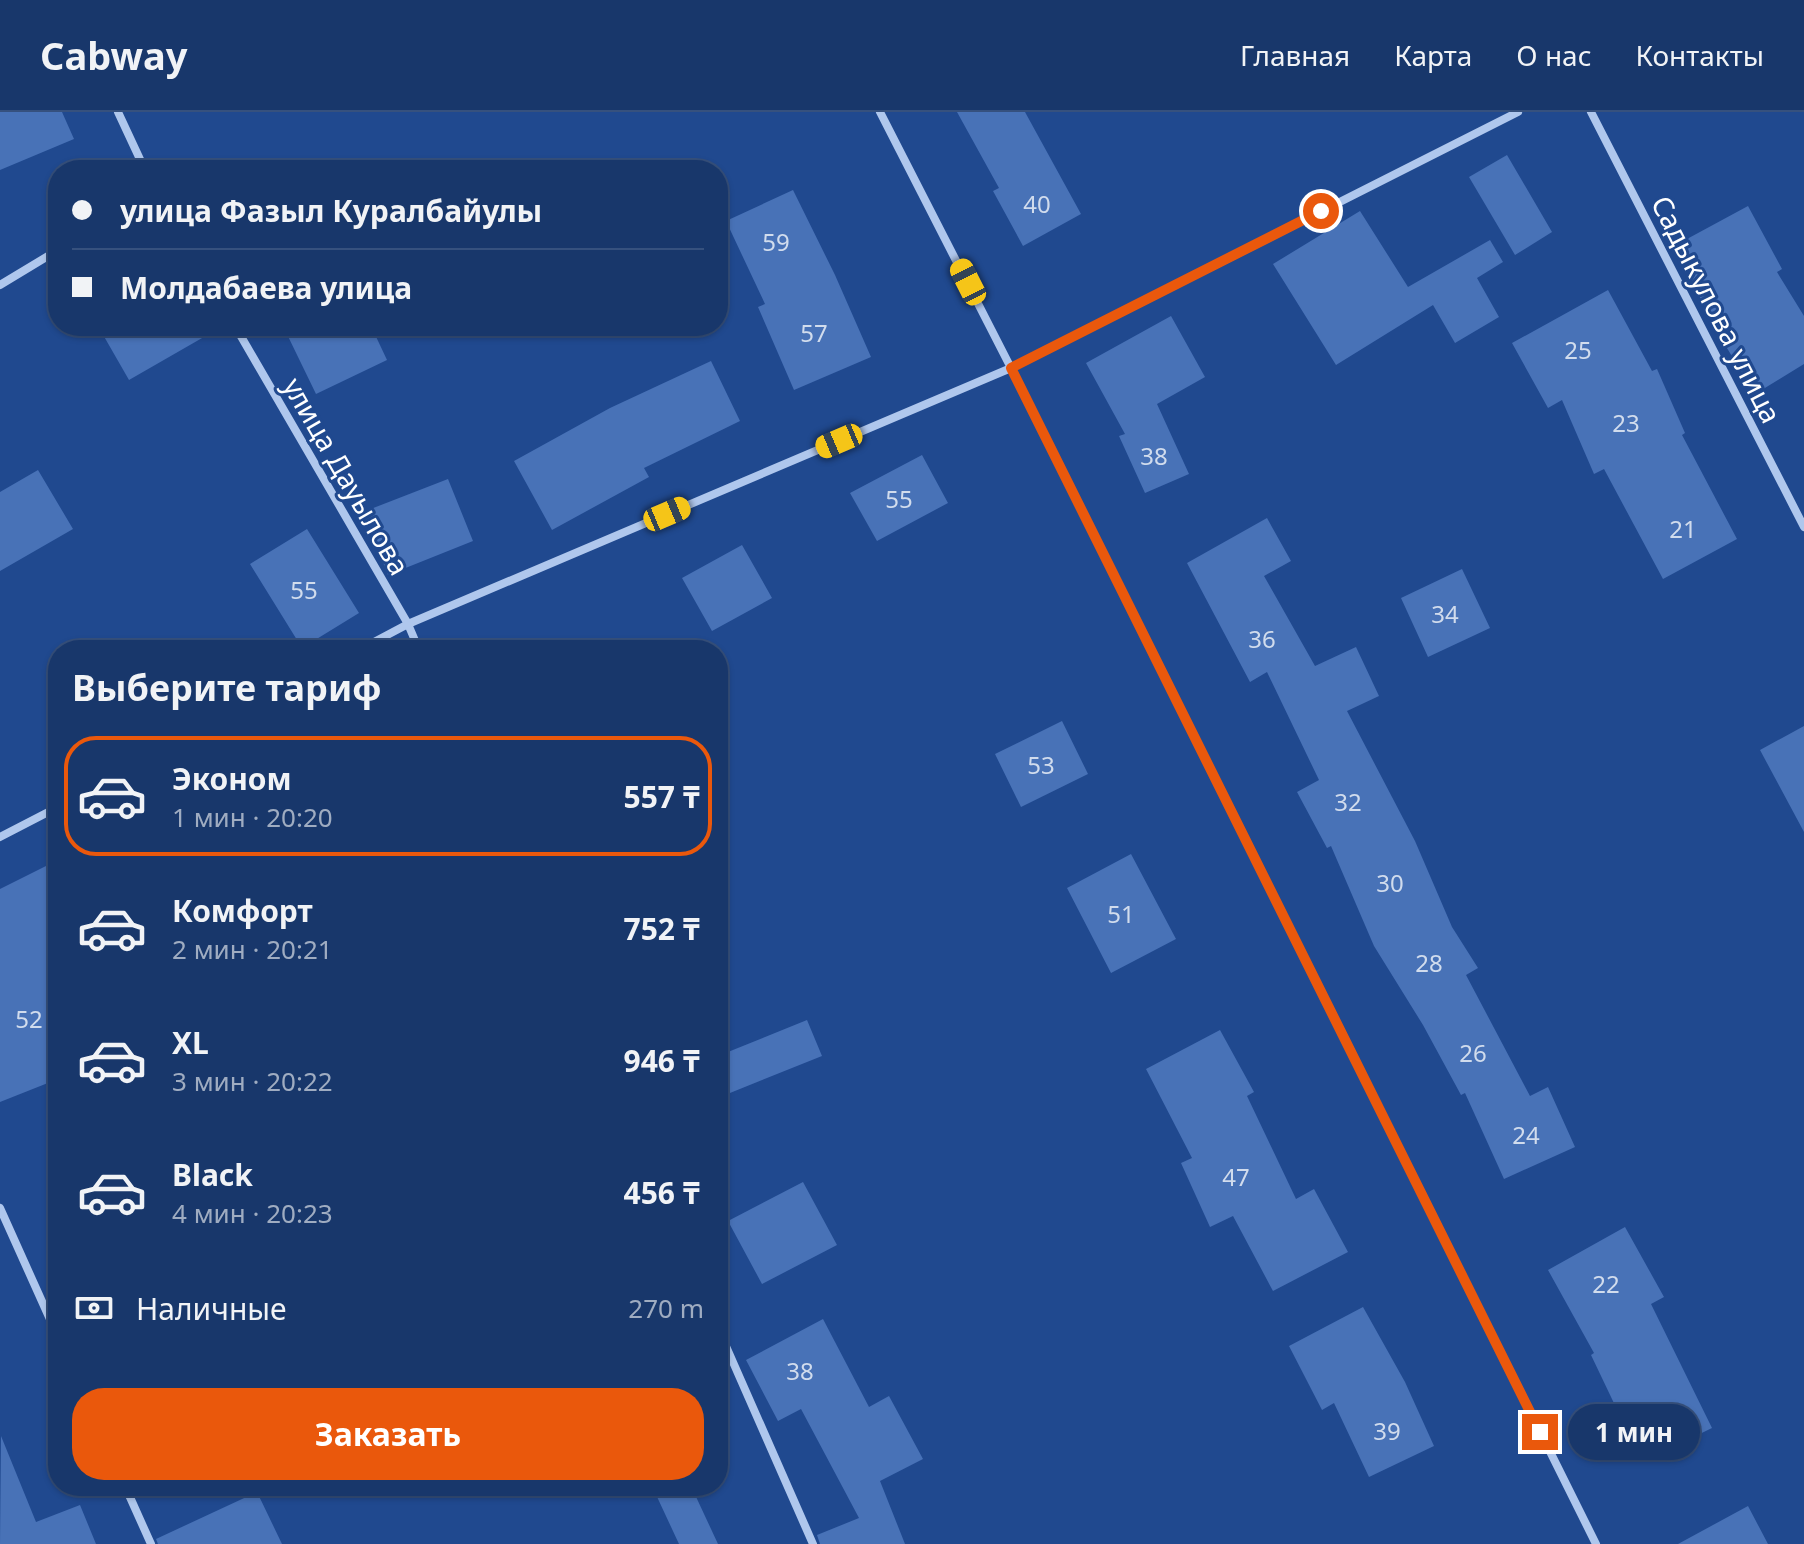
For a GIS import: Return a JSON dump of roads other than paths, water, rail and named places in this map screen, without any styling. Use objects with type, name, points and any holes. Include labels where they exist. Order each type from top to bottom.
[{"type":"street","points":[[118,112],[140,160]]},
{"type":"street","points":[[880,112],[1011,368],[1596,1544]]},
{"type":"street","points":[[378,640],[408,624],[1011,368],[1518,112]]},
{"type":"street","name":"Садыкулова улица","points":[[1591,112],[1804,527]]},
{"type":"street","points":[[0,285],[48,256]]},
{"type":"street","name":"улица Дауылова","points":[[241,336],[415,640]]},
{"type":"street","points":[[0,837],[48,812]]},
{"type":"street","points":[[0,1208],[48,1315]]},
{"type":"street","points":[[728,1351],[813,1544]]},
{"type":"street","points":[[129,1496],[151,1544]]}]
